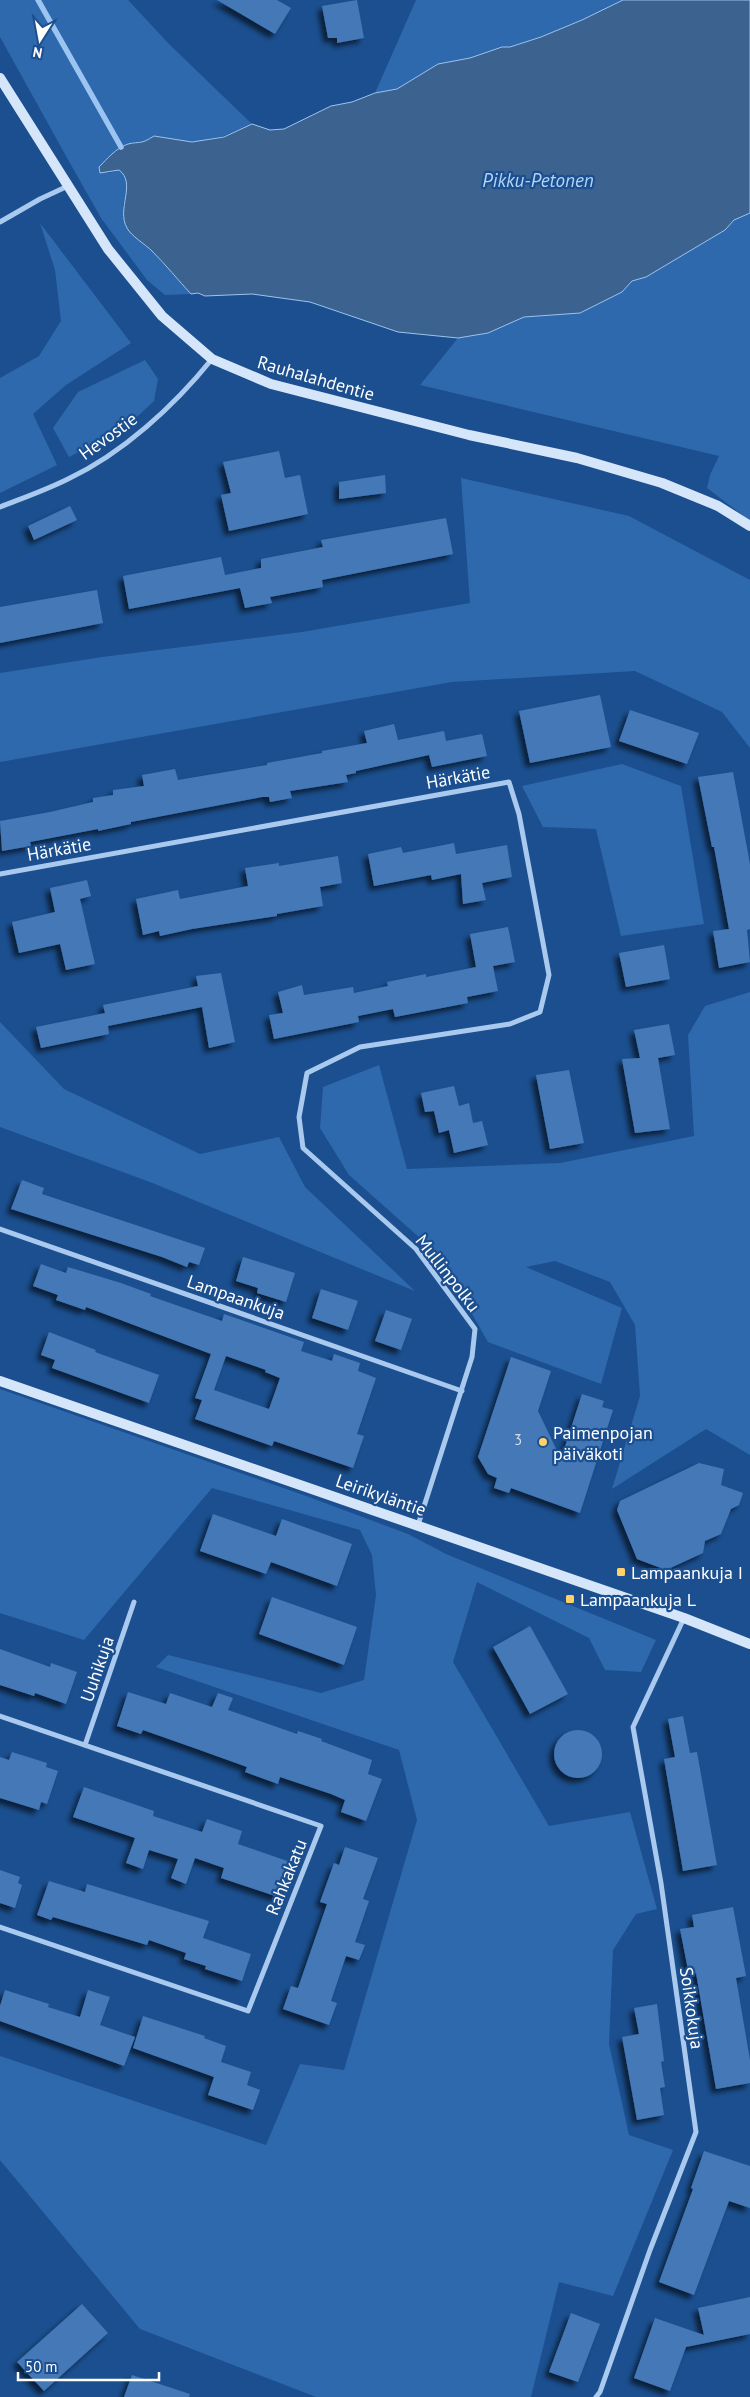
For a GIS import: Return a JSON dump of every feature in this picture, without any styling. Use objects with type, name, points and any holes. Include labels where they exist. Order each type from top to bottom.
[{"type":"main road","name":"Rauhalahdentie","points":[[0,78],[108,250],[162,316],[212,359],[271,384],[469,435],[577,458],[662,483],[718,506],[750,526]]},
{"type":"main road","name":"Leirikyläntie","points":[[0,1381],[684,1618],[750,1644]]},
{"type":"street","points":[[0,222],[40,199],[68,186]]},
{"type":"street","name":"Hevostie","points":[[0,507],[68,479],[128,442],[190,387],[212,359]]},
{"type":"street","name":"Härkätie","points":[[0,874],[509,782],[519,814],[549,975],[540,1012],[510,1024],[360,1047],[307,1073]]},
{"type":"street","name":"Mullinpolku","points":[[307,1073],[299,1117],[304,1148],[416,1249],[474,1329],[472,1358],[418,1525]]},
{"type":"street","name":"Lampaankuja","points":[[0,1229],[462,1391]]},
{"type":"street","name":"Uuhikuja","points":[[85,1745],[134,1602]]},
{"type":"street","name":"Soikkokuja","points":[[596,2397],[600,2392],[653,2242],[696,2132],[661,1883],[633,1727],[684,1618]]},
{"type":"street","name":"Rahkakatu","points":[[0,1716],[321,1826],[248,2011],[0,1927]]},
{"type":"shaded area","points":[[0,0],[128,0],[170,45],[252,124],[224,136],[192,142],[154,136],[143,142],[128,144],[120,148],[99,167],[109,173],[119,170],[126,178],[127,186],[123,206],[153,252],[191,294],[165,295],[147,280],[101,218],[0,37]]},
{"type":"shaded area","points":[[416,0],[623,0],[541,37],[470,58],[438,64],[397,89],[375,93]]},
{"type":"shaded area","points":[[750,213],[750,521],[707,488],[710,475],[719,456],[420,385],[458,338],[488,333],[524,317],[580,313],[622,292],[632,281],[646,277],[725,230],[734,220]]},
{"type":"shaded area","points":[[40,223],[131,343],[66,385],[33,414],[57,465],[0,493],[0,378],[39,356],[61,321],[55,270]]},
{"type":"shaded area","points":[[145,360],[158,379],[154,401],[124,429],[69,457],[53,428],[78,392]]},
{"type":"shaded area","points":[[461,478],[629,516],[750,580],[750,748],[722,712],[635,671],[452,682],[0,762],[0,673],[102,657],[302,632],[470,603]]},
{"type":"shaded area","points":[[622,764],[681,786],[704,924],[621,936],[596,829],[543,827],[522,786]]},
{"type":"shaded area","points":[[750,992],[750,1455],[706,1429],[612,1489],[640,1396],[635,1325],[610,1282],[555,1261],[526,1267],[622,1308],[601,1384],[488,1342],[455,1284],[430,1247],[349,1175],[320,1128],[323,1087],[379,1065],[407,1169],[560,1163],[694,1136],[688,1035],[705,1006]]},
{"type":"shaded area","points":[[0,1022],[64,1089],[200,1154],[279,1137],[305,1187],[415,1291],[150,1182],[0,1127]]},
{"type":"shaded area","points":[[0,1389],[309,1497],[408,1534],[446,1554],[656,1640],[641,1672],[605,1670],[589,1638],[477,1582],[453,1662],[549,1826],[630,1812],[657,1909],[636,1914],[613,1950],[609,2044],[629,2135],[673,2150],[613,2296],[559,2282],[531,2397],[316,2397],[140,2329],[0,2160],[0,2056],[266,2145],[300,2064],[344,2070],[417,1820],[399,1750],[156,1667],[168,1655],[321,1693],[364,1680],[376,1595],[372,1555],[360,1530],[212,1488],[84,1640],[0,1613]]},
{"type":"water","name":"Pikku-Petonen","points":[[623,0],[750,0],[750,213],[734,220],[725,230],[646,277],[632,281],[622,292],[580,313],[524,317],[488,333],[458,338],[398,332],[310,302],[252,294],[205,296],[198,293],[191,294],[157,256],[127,228],[124,221],[127,189],[124,175],[119,170],[100,173],[99,167],[116,151],[128,144],[143,142],[154,136],[192,142],[224,137],[252,124],[270,130],[284,129],[331,106],[352,102],[375,93],[397,89],[438,64],[470,58],[541,37]]},
{"type":"building","points":[[217,0],[277,0],[291,8],[275,34]]},
{"type":"building","points":[[357,0],[364,38],[337,43],[337,38],[328,38],[322,6]]},
{"type":"building","points":[[279,451],[285,478],[300,475],[308,514],[229,531],[221,495],[231,493],[223,462]]},
{"type":"building","points":[[385,475],[386,493],[339,499],[339,482]]},
{"type":"building","points":[[70,506],[77,520],[34,540],[28,526]]},
{"type":"building","points":[[446,518],[453,554],[322,580],[323,587],[270,597],[272,603],[245,608],[240,588],[129,609],[123,576],[221,557],[225,575],[261,568],[261,559],[323,547],[321,540]]},
{"type":"building","points":[[97,590],[103,623],[0,643],[0,607]]},
{"type":"building","points":[[600,695],[611,747],[530,763],[519,711]]},
{"type":"building","points":[[630,710],[699,733],[687,764],[619,741]]},
{"type":"building","points":[[394,724],[398,740],[444,731],[446,741],[482,734],[487,756],[432,767],[429,755],[356,771],[356,773],[346,775],[348,782],[290,791],[292,798],[270,802],[269,797],[262,797],[131,822],[131,824],[98,831],[98,829],[30,842],[31,846],[2,851],[0,821],[93,802],[93,798],[113,795],[113,790],[144,786],[142,775],[175,769],[178,780],[267,765],[267,763],[367,743],[364,731]]},
{"type":"building","points":[[733,772],[750,864],[750,929],[747,930],[750,962],[719,968],[713,931],[729,929],[714,847],[712,847],[698,777]]},
{"type":"building","points":[[454,843],[456,854],[507,845],[512,877],[482,883],[486,900],[463,904],[461,874],[432,880],[431,875],[374,886],[368,854],[401,847],[403,853]]},
{"type":"building","points":[[338,856],[342,883],[320,887],[323,906],[277,914],[277,916],[192,929],[160,936],[159,931],[143,935],[136,899],[178,890],[180,899],[248,886],[245,868],[279,863],[279,866]]},
{"type":"building","points":[[87,880],[91,896],[80,899],[95,964],[66,970],[60,944],[19,953],[12,922],[55,912],[50,888]]},
{"type":"building","points":[[508,927],[515,962],[493,966],[498,991],[467,997],[468,1003],[395,1017],[393,1009],[358,1016],[359,1022],[274,1039],[269,1015],[283,1013],[278,992],[302,985],[304,995],[353,987],[354,993],[388,986],[387,982],[426,974],[426,977],[476,967],[470,934]]},
{"type":"building","points":[[664,945],[670,979],[626,987],[619,953]]},
{"type":"building","points":[[221,973],[235,1042],[209,1048],[202,1007],[108,1026],[109,1034],[41,1048],[36,1027],[105,1013],[103,1005],[198,986],[196,976]]},
{"type":"building","points":[[669,1024],[675,1055],[658,1058],[670,1129],[635,1133],[622,1059],[640,1058],[634,1030]]},
{"type":"building","points":[[569,1070],[584,1143],[550,1149],[536,1075]]},
{"type":"building","points":[[454,1086],[459,1106],[469,1103],[473,1123],[482,1121],[488,1145],[454,1153],[449,1130],[439,1133],[434,1111],[425,1112],[421,1093]]},
{"type":"building","points":[[22,1180],[44,1188],[42,1194],[205,1248],[199,1265],[189,1262],[187,1267],[162,1257],[11,1209]]},
{"type":"building","points":[[243,1257],[295,1273],[286,1302],[257,1293],[258,1288],[236,1281]]},
{"type":"building","points":[[41,1264],[66,1273],[68,1267],[121,1283],[151,1294],[150,1296],[222,1321],[224,1314],[304,1342],[301,1351],[332,1361],[334,1354],[360,1363],[358,1371],[376,1378],[357,1434],[364,1436],[353,1468],[274,1441],[272,1446],[195,1419],[202,1400],[195,1398],[211,1354],[86,1307],[85,1310],[56,1300],[58,1295],[33,1286]],"holes":[[[226,1356],[266,1370],[265,1372],[280,1378],[269,1409],[214,1390]]]},
{"type":"building","points":[[321,1289],[358,1301],[348,1330],[312,1318]]},
{"type":"building","points":[[386,1310],[412,1319],[401,1350],[375,1341]]},
{"type":"building","points":[[49,1332],[96,1350],[95,1352],[159,1375],[149,1403],[52,1368],[55,1360],[41,1355]]},
{"type":"building","points":[[511,1357],[551,1371],[538,1411],[561,1459],[582,1394],[604,1401],[602,1407],[613,1410],[580,1513],[511,1488],[509,1493],[494,1488],[497,1478],[488,1474],[478,1457]]},
{"type":"building","points":[[699,1463],[724,1469],[721,1485],[743,1493],[739,1505],[731,1509],[721,1534],[705,1541],[703,1553],[666,1570],[637,1559],[617,1510],[620,1501]]},
{"type":"building","points":[[213,1514],[276,1536],[282,1519],[352,1544],[337,1586],[271,1562],[266,1574],[200,1551]]},
{"type":"building","points":[[272,1597],[357,1627],[344,1665],[259,1634]]},
{"type":"building","points":[[530,1626],[568,1694],[530,1714],[493,1647]]},
{"type":"building","points":[[0,1649],[50,1667],[51,1663],[77,1672],[66,1704],[35,1693],[34,1696],[0,1685]]},
{"type":"building","points":[[128,1692],[166,1704],[170,1693],[212,1707],[218,1693],[233,1698],[228,1710],[297,1734],[298,1731],[322,1739],[321,1741],[372,1760],[368,1774],[382,1779],[366,1821],[341,1812],[345,1800],[331,1794],[280,1777],[278,1784],[245,1772],[247,1767],[143,1730],[141,1734],[117,1726]]},
{"type":"building","points":[[683,1716],[690,1753],[697,1752],[717,1865],[683,1871],[664,1759],[675,1757],[668,1719]]},
{"type":"building","points":[[573,1730],[583,1730],[595,1737],[602,1749],[602,1759],[595,1771],[583,1778],[573,1778],[565,1774],[558,1767],[554,1759],[554,1749],[558,1741],[565,1734]]},
{"type":"building","points":[[12,1752],[47,1763],[46,1767],[58,1771],[47,1804],[41,1802],[39,1810],[0,1798],[0,1757],[9,1760]]},
{"type":"building","points":[[84,1787],[154,1811],[153,1816],[202,1832],[207,1819],[242,1831],[238,1844],[290,1862],[278,1897],[221,1878],[224,1868],[195,1858],[186,1884],[171,1878],[178,1859],[149,1850],[143,1869],[126,1863],[135,1838],[73,1817]]},
{"type":"building","points":[[345,1847],[378,1858],[363,1899],[369,1901],[355,1942],[365,1945],[359,1960],[346,1956],[331,2001],[337,2003],[329,2025],[283,2009],[291,1986],[298,1988],[327,1904],[320,1902],[334,1863],[339,1865]]},
{"type":"building","points":[[0,1870],[20,1877],[18,1883],[22,1885],[15,1908],[0,1903]]},
{"type":"building","points":[[49,1881],[85,1892],[87,1884],[209,1921],[203,1938],[251,1954],[242,1981],[205,1969],[206,1966],[184,1959],[186,1953],[149,1940],[147,1945],[53,1917],[51,1920],[37,1915]]},
{"type":"building","points":[[733,1907],[746,1976],[736,1978],[750,2060],[750,2083],[716,2089],[696,1973],[689,1975],[680,1929],[694,1927],[692,1915]]},
{"type":"building","points":[[5,1990],[49,2004],[48,2007],[80,2017],[88,1990],[110,1997],[100,2025],[135,2037],[124,2066],[0,2021],[0,2006]]},
{"type":"building","points":[[657,2004],[664,2061],[661,2062],[665,2087],[660,2088],[664,2115],[637,2120],[622,2037],[639,2034],[634,2008]]},
{"type":"building","points":[[143,2016],[205,2036],[204,2038],[226,2046],[221,2062],[251,2072],[247,2085],[260,2090],[253,2110],[208,2095],[214,2077],[133,2048]]},
{"type":"building","points":[[704,2151],[750,2166],[750,2208],[729,2201],[694,2295],[659,2282],[693,2189],[691,2188]]},
{"type":"building","points":[[750,2297],[750,2334],[686,2347],[670,2391],[634,2378],[655,2318],[704,2335],[698,2308]]},
{"type":"building","points":[[82,2304],[108,2333],[44,2391],[17,2362]]},
{"type":"building","points":[[571,2313],[600,2324],[578,2382],[549,2372]]},
{"type":"building","points":[[132,2375],[190,2394],[189,2397],[124,2397]]},
{"type":"waterway","points":[[38,0],[121,147]]},
{"type":"place","name":"Paimenpojan päiväkoti","points":[[543,1442]]},
{"type":"place","name":"Lampaankuja I","points":[[621,1572]]},
{"type":"place","name":"Lampaankuja L","points":[[570,1599]]}]
